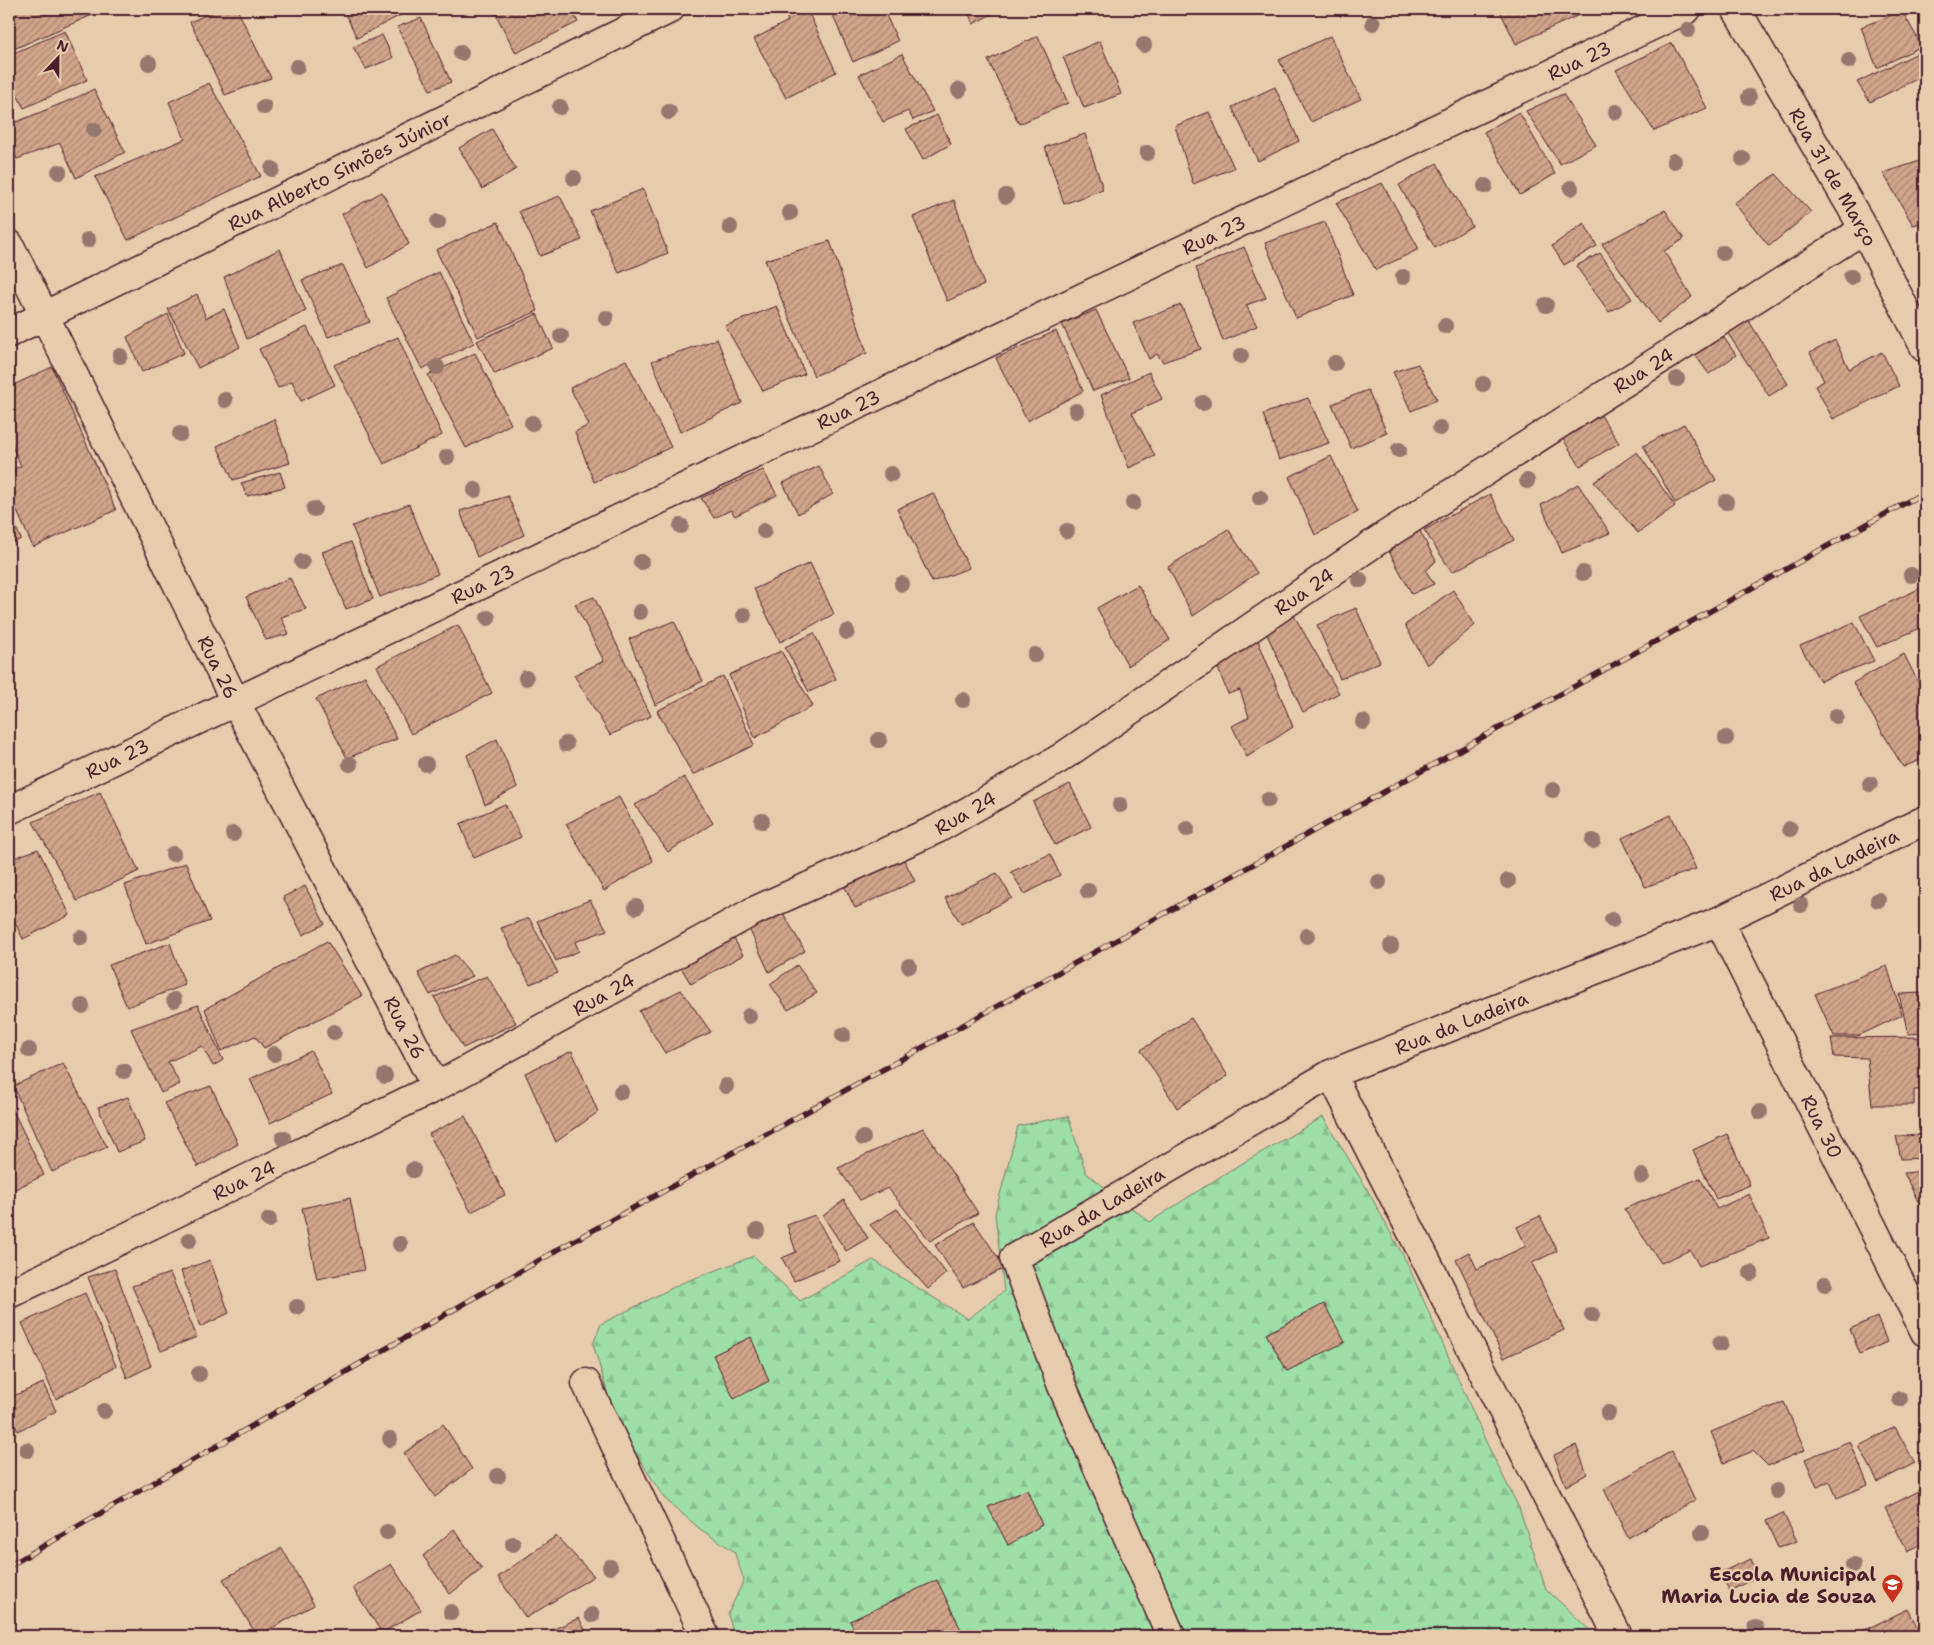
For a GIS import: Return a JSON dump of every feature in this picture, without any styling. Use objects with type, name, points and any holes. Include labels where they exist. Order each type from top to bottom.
[{"type":"street","name":"Rua Alberto Simões Júnior","points":[[9,333],[670,9]]},
{"type":"street","name":"Rua 23","points":[[9,810],[1687,9]]},
{"type":"street","name":"Rua 31 de Março","points":[[1736,9],[1864,229],[1925,348]]},
{"type":"street","name":"Rua 24","points":[[9,1294],[436,1087],[754,911],[937,829],[1059,759],[1386,535],[1864,229]]},
{"type":"street","name":"Rua 26","points":[[9,244],[235,701],[436,1087]]},
{"type":"street","name":"Rua da Ladeira","points":[[1171,1636],[1062,1386],[1014,1258],[1331,1074],[1719,921],[1925,820]]},
{"type":"street","name":"Rua 30","points":[[1719,921],[1925,1332]]},
{"type":"street","points":[[1331,1074],[1618,1636]]},
{"type":"street","points":[[586,1383],[705,1636]]},
{"type":"green space","points":[[1068,1116],[1086,1173],[1150,1222],[1229,1171],[1323,1117],[1367,1189],[1407,1263],[1487,1444],[1519,1508],[1546,1589],[1596,1636],[734,1636],[728,1614],[744,1580],[734,1551],[700,1529],[664,1498],[634,1450],[608,1395],[593,1344],[601,1324],[682,1283],[754,1256],[800,1301],[873,1260],[968,1319],[1004,1291],[995,1214],[1018,1126]]},
{"type":"building","points":[[9,9],[106,9],[9,51]]},
{"type":"building","points":[[220,9],[237,9],[271,78],[225,95],[190,22]]},
{"type":"building","points":[[343,9],[412,9],[357,38]]},
{"type":"building","points":[[493,9],[571,9],[578,22],[516,53]]},
{"type":"building","points":[[783,9],[807,9],[836,72],[786,98],[754,39],[788,21]]},
{"type":"building","points":[[830,9],[883,9],[898,41],[853,62]]},
{"type":"building","points":[[967,9],[1001,9],[973,24]]},
{"type":"building","points":[[1337,9],[1358,9],[1340,16]]},
{"type":"building","points":[[1499,9],[1545,9],[1547,14],[1558,9],[1578,9],[1581,14],[1516,44]]},
{"type":"building","points":[[1902,11],[1922,46],[1877,68],[1861,27]]},
{"type":"building","points":[[421,18],[451,82],[430,90],[397,27]]},
{"type":"building","points":[[65,31],[87,80],[24,108],[9,79],[9,55]]},
{"type":"building","points":[[382,35],[393,58],[366,69],[353,47]]},
{"type":"building","points":[[1038,36],[1068,103],[1019,124],[988,60]]},
{"type":"building","points":[[1330,36],[1361,99],[1311,122],[1279,60]]},
{"type":"building","points":[[1100,41],[1121,94],[1084,108],[1063,57]]},
{"type":"building","points":[[1672,43],[1707,108],[1654,131],[1616,70]]},
{"type":"building","points":[[1924,50],[1925,75],[1870,102],[1857,82]]},
{"type":"building","points":[[902,54],[933,111],[913,120],[908,111],[883,122],[859,75]]},
{"type":"building","points":[[209,83],[261,176],[128,240],[95,177],[185,139],[169,102]]},
{"type":"building","points":[[1275,87],[1299,141],[1258,161],[1232,107]]},
{"type":"building","points":[[94,89],[125,152],[76,178],[60,143],[17,159],[9,145],[9,125]]},
{"type":"building","points":[[1563,94],[1596,145],[1560,164],[1526,111]]},
{"type":"building","points":[[1209,112],[1234,168],[1193,184],[1175,126]]},
{"type":"building","points":[[1519,112],[1555,174],[1520,195],[1484,132]]},
{"type":"building","points":[[937,115],[951,144],[923,160],[906,129]]},
{"type":"building","points":[[492,129],[516,169],[482,189],[459,148]]},
{"type":"building","points":[[1085,134],[1103,189],[1064,204],[1045,147]]},
{"type":"building","points":[[1923,160],[1925,164],[1925,222],[1913,225],[1883,173]]},
{"type":"building","points":[[1437,163],[1472,226],[1435,248],[1399,185]]},
{"type":"building","points":[[1776,174],[1811,212],[1769,246],[1734,203]]},
{"type":"building","points":[[1382,183],[1419,249],[1376,270],[1336,203]]},
{"type":"building","points":[[643,189],[668,253],[619,273],[590,211]]},
{"type":"building","points":[[382,192],[409,244],[368,268],[342,214]]},
{"type":"building","points":[[560,196],[582,240],[540,256],[519,211]]},
{"type":"building","points":[[954,200],[984,285],[947,301],[913,217]]},
{"type":"building","points":[[1665,210],[1684,239],[1664,251],[1692,297],[1658,323],[1602,244]]},
{"type":"building","points":[[498,222],[538,311],[478,337],[436,250]]},
{"type":"building","points":[[1325,222],[1353,295],[1296,318],[1265,243]]},
{"type":"building","points":[[1584,223],[1597,246],[1564,265],[1552,246]]},
{"type":"building","points":[[830,241],[867,353],[814,376],[765,260]]},
{"type":"building","points":[[1244,247],[1266,298],[1246,305],[1257,326],[1223,341],[1196,268]]},
{"type":"building","points":[[280,249],[306,311],[247,339],[224,277]]},
{"type":"building","points":[[1600,253],[1632,299],[1609,312],[1576,266]]},
{"type":"building","points":[[343,265],[370,322],[328,337],[302,280]]},
{"type":"building","points":[[439,272],[474,343],[422,369],[386,298]]},
{"type":"building","points":[[197,294],[206,318],[224,309],[240,347],[198,368],[168,309]]},
{"type":"building","points":[[1181,305],[1201,349],[1163,362],[1157,354],[1149,359],[1133,323]]},
{"type":"building","points":[[777,306],[805,374],[763,391],[725,326]]},
{"type":"building","points":[[1096,310],[1129,378],[1093,391],[1062,324]]},
{"type":"building","points":[[168,314],[184,353],[142,372],[127,337]]},
{"type":"building","points":[[537,314],[553,348],[495,374],[477,341]]},
{"type":"building","points":[[1747,318],[1788,384],[1769,396],[1725,329]]},
{"type":"building","points":[[307,327],[335,385],[301,401],[292,381],[278,388],[259,349]]},
{"type":"building","points":[[1056,331],[1083,391],[1027,421],[996,358]]},
{"type":"building","points":[[1720,332],[1736,355],[1709,374],[1692,351]]},
{"type":"building","points":[[398,337],[442,435],[384,464],[334,365]]},
{"type":"building","points":[[717,339],[742,403],[680,432],[652,361]]},
{"type":"building","points":[[1835,340],[1849,369],[1882,352],[1899,386],[1833,419],[1815,386],[1824,381],[1810,353]]},
{"type":"building","points":[[475,353],[511,424],[466,448],[428,375]]},
{"type":"building","points":[[626,360],[671,447],[594,482],[575,432],[589,425],[570,388]]},
{"type":"building","points":[[1418,364],[1437,400],[1411,411],[1393,372]]},
{"type":"building","points":[[52,367],[116,510],[33,547],[9,493],[9,471],[21,466],[9,439],[9,387]]},
{"type":"building","points":[[1149,372],[1162,399],[1132,413],[1155,456],[1129,468],[1101,395]]},
{"type":"building","points":[[1368,390],[1387,433],[1351,448],[1332,404]]},
{"type":"building","points":[[1308,398],[1329,443],[1279,460],[1263,414]]},
{"type":"building","points":[[1598,411],[1619,443],[1580,466],[1560,434]]},
{"type":"building","points":[[274,419],[290,463],[233,480],[217,446]]},
{"type":"building","points":[[1684,424],[1716,480],[1675,503],[1643,446]]},
{"type":"building","points":[[1637,452],[1675,506],[1638,533],[1594,482]]},
{"type":"building","points":[[1331,456],[1358,512],[1315,535],[1289,477]]},
{"type":"building","points":[[819,466],[833,494],[798,514],[783,483]]},
{"type":"building","points":[[763,470],[777,495],[735,516],[731,510],[714,518],[701,498]]},
{"type":"building","points":[[280,472],[285,487],[247,496],[241,483]]},
{"type":"building","points":[[1578,484],[1610,533],[1562,553],[1541,505]]},
{"type":"building","points":[[933,493],[969,568],[932,582],[897,509]]},
{"type":"building","points":[[1490,494],[1514,540],[1452,572],[1424,530]]},
{"type":"building","points":[[508,496],[524,535],[477,557],[460,511]]},
{"type":"building","points":[[409,504],[438,574],[380,597],[352,526]]},
{"type":"building","points":[[9,512],[21,539],[9,545]]},
{"type":"building","points":[[1417,526],[1436,561],[1426,571],[1434,584],[1412,594],[1385,544]]},
{"type":"building","points":[[1228,529],[1257,573],[1193,616],[1168,567]]},
{"type":"building","points":[[351,542],[373,599],[346,609],[322,552]]},
{"type":"building","points":[[810,563],[834,614],[780,642],[754,589]]},
{"type":"building","points":[[290,578],[306,609],[281,617],[289,634],[266,640],[246,597]]},
{"type":"building","points":[[1138,585],[1170,640],[1128,666],[1097,608]]},
{"type":"building","points":[[1921,588],[1925,595],[1925,626],[1877,647],[1860,616]]},
{"type":"building","points":[[1453,590],[1475,625],[1427,665],[1405,625]]},
{"type":"building","points":[[594,597],[651,716],[610,735],[574,675],[604,661],[575,604]]},
{"type":"building","points":[[1356,608],[1380,662],[1340,679],[1317,625]]},
{"type":"building","points":[[1292,612],[1339,693],[1303,712],[1263,626]]},
{"type":"building","points":[[674,621],[703,681],[655,705],[629,639]]},
{"type":"building","points":[[1854,622],[1874,661],[1820,681],[1800,646]]},
{"type":"building","points":[[458,625],[492,693],[411,734],[377,666]]},
{"type":"building","points":[[814,633],[836,679],[809,692],[785,647]]},
{"type":"building","points":[[1257,638],[1293,727],[1247,757],[1232,726],[1249,717],[1240,690],[1228,694],[1216,663]]},
{"type":"building","points":[[781,651],[813,706],[755,738],[729,675]]},
{"type":"building","points":[[1904,654],[1925,696],[1925,758],[1903,767],[1853,683]]},
{"type":"building","points":[[365,676],[397,739],[347,758],[316,699]]},
{"type":"building","points":[[723,676],[754,745],[693,775],[657,711]]},
{"type":"building","points":[[497,739],[517,787],[485,805],[467,755]]},
{"type":"building","points":[[684,777],[713,823],[668,852],[635,805]]},
{"type":"building","points":[[1070,784],[1091,827],[1055,845],[1033,802]]},
{"type":"building","points":[[100,792],[139,871],[77,901],[33,822]]},
{"type":"building","points":[[619,797],[653,861],[604,891],[566,824]]},
{"type":"building","points":[[505,804],[521,837],[474,858],[460,824]]},
{"type":"building","points":[[1671,815],[1696,869],[1645,887],[1622,838]]},
{"type":"building","points":[[38,849],[70,915],[23,939],[9,910],[9,860]]},
{"type":"building","points":[[1050,854],[1060,875],[1025,894],[1011,872]]},
{"type":"building","points":[[902,856],[915,881],[855,908],[842,881]]},
{"type":"building","points":[[186,863],[210,921],[146,944],[125,885]]},
{"type":"building","points":[[997,873],[1012,898],[961,924],[945,898]]},
{"type":"building","points":[[305,886],[325,924],[303,935],[283,897]]},
{"type":"building","points":[[590,900],[607,930],[575,942],[579,951],[556,961],[537,921]]},
{"type":"building","points":[[783,913],[805,951],[769,972],[747,924]]},
{"type":"building","points":[[529,918],[558,973],[530,984],[501,928]]},
{"type":"building","points":[[731,933],[743,955],[691,984],[677,961]]},
{"type":"building","points":[[327,941],[362,996],[264,1048],[255,1036],[221,1051],[205,1009]]},
{"type":"building","points":[[170,943],[185,985],[127,1007],[109,965]]},
{"type":"building","points":[[455,955],[473,976],[430,995],[418,973]]},
{"type":"building","points":[[797,965],[817,993],[788,1010],[770,984]]},
{"type":"building","points":[[1887,966],[1902,1015],[1858,1036],[1834,1036],[1815,994]]},
{"type":"building","points":[[487,976],[516,1023],[463,1048],[434,997]]},
{"type":"building","points":[[681,990],[711,1032],[665,1053],[639,1011]]},
{"type":"building","points":[[1924,993],[1925,1033],[1908,1034],[1899,994]]},
{"type":"building","points":[[198,1005],[223,1060],[213,1066],[202,1046],[168,1062],[180,1084],[161,1093],[131,1029]]},
{"type":"building","points":[[1191,1018],[1228,1076],[1177,1108],[1141,1050]]},
{"type":"building","points":[[1925,1037],[1925,1090],[1914,1090],[1914,1105],[1872,1105],[1867,1058],[1834,1057],[1831,1038]]},
{"type":"building","points":[[311,1051],[332,1094],[270,1123],[250,1079]]},
{"type":"building","points":[[572,1051],[598,1112],[556,1142],[525,1073]]},
{"type":"building","points":[[63,1063],[107,1147],[52,1172],[13,1086]]},
{"type":"building","points":[[211,1086],[238,1144],[198,1167],[164,1103]]},
{"type":"building","points":[[128,1097],[145,1141],[117,1152],[98,1107]]},
{"type":"building","points":[[9,1102],[44,1175],[9,1192]]},
{"type":"building","points":[[465,1116],[505,1195],[471,1212],[429,1134]]},
{"type":"building","points":[[923,1128],[978,1213],[930,1241],[888,1188],[860,1200],[838,1168]]},
{"type":"building","points":[[1727,1134],[1750,1185],[1716,1199],[1693,1150]]},
{"type":"building","points":[[1925,1135],[1925,1158],[1901,1159],[1896,1136]]},
{"type":"building","points":[[1925,1171],[1925,1216],[1904,1173]]},
{"type":"building","points":[[1700,1178],[1717,1209],[1749,1194],[1769,1238],[1699,1266],[1690,1250],[1661,1263],[1624,1209]]},
{"type":"building","points":[[350,1198],[364,1270],[317,1279],[302,1208]]},
{"type":"building","points":[[844,1200],[868,1238],[846,1251],[823,1216]]},
{"type":"building","points":[[897,1209],[946,1273],[928,1289],[870,1225]]},
{"type":"building","points":[[815,1215],[840,1261],[794,1281],[782,1258],[796,1252],[787,1225]]},
{"type":"building","points":[[1540,1216],[1557,1251],[1532,1263],[1564,1330],[1504,1358],[1456,1259],[1469,1252],[1477,1269],[1526,1246],[1517,1227]]},
{"type":"building","points":[[974,1222],[1005,1268],[963,1288],[935,1245]]},
{"type":"building","points":[[210,1260],[229,1313],[200,1327],[181,1271]]},
{"type":"building","points":[[115,1269],[151,1366],[127,1378],[88,1277]]},
{"type":"building","points":[[170,1273],[197,1337],[161,1351],[132,1286]]},
{"type":"building","points":[[85,1293],[116,1366],[56,1399],[22,1323]]},
{"type":"building","points":[[1324,1304],[1345,1342],[1287,1371],[1266,1334]]},
{"type":"building","points":[[1877,1317],[1887,1342],[1860,1354],[1850,1329]]},
{"type":"building","points":[[751,1337],[769,1381],[734,1399],[713,1355]]},
{"type":"building","points":[[43,1383],[56,1411],[18,1431],[9,1415],[9,1398]]},
{"type":"building","points":[[1784,1402],[1805,1450],[1768,1466],[1753,1451],[1724,1463],[1711,1432]]},
{"type":"building","points":[[443,1424],[472,1469],[435,1497],[404,1453]]},
{"type":"building","points":[[1895,1427],[1915,1463],[1878,1482],[1859,1446]]},
{"type":"building","points":[[1850,1441],[1868,1485],[1837,1498],[1830,1482],[1817,1487],[1805,1459]]},
{"type":"building","points":[[1576,1445],[1587,1474],[1566,1486],[1554,1455]]},
{"type":"building","points":[[1672,1451],[1695,1500],[1628,1538],[1604,1489]]},
{"type":"building","points":[[1925,1488],[1925,1542],[1907,1551],[1885,1508]]},
{"type":"building","points":[[1027,1490],[1042,1525],[1008,1545],[988,1507]]},
{"type":"building","points":[[1783,1513],[1797,1541],[1778,1548],[1766,1521]]},
{"type":"building","points":[[454,1529],[482,1569],[450,1594],[423,1556]]},
{"type":"building","points":[[556,1536],[594,1576],[526,1618],[498,1577]]},
{"type":"building","points":[[282,1548],[314,1605],[257,1636],[223,1579]]},
{"type":"building","points":[[1751,1559],[1758,1576],[1730,1591],[1719,1573]]},
{"type":"building","points":[[391,1564],[421,1610],[382,1633],[353,1588]]},
{"type":"building","points":[[937,1580],[964,1636],[857,1636],[850,1621]]},
{"type":"building","points":[[1908,1609],[1922,1636],[1852,1636]]},
{"type":"building","points":[[579,1618],[588,1636],[538,1636]]},
{"type":"railway","points":[[9,1566],[559,1249],[1925,492]]},
{"type":"place","name":"Escola Municipal Maria Lucia de Souza","points":[[1892,1604]]}]
